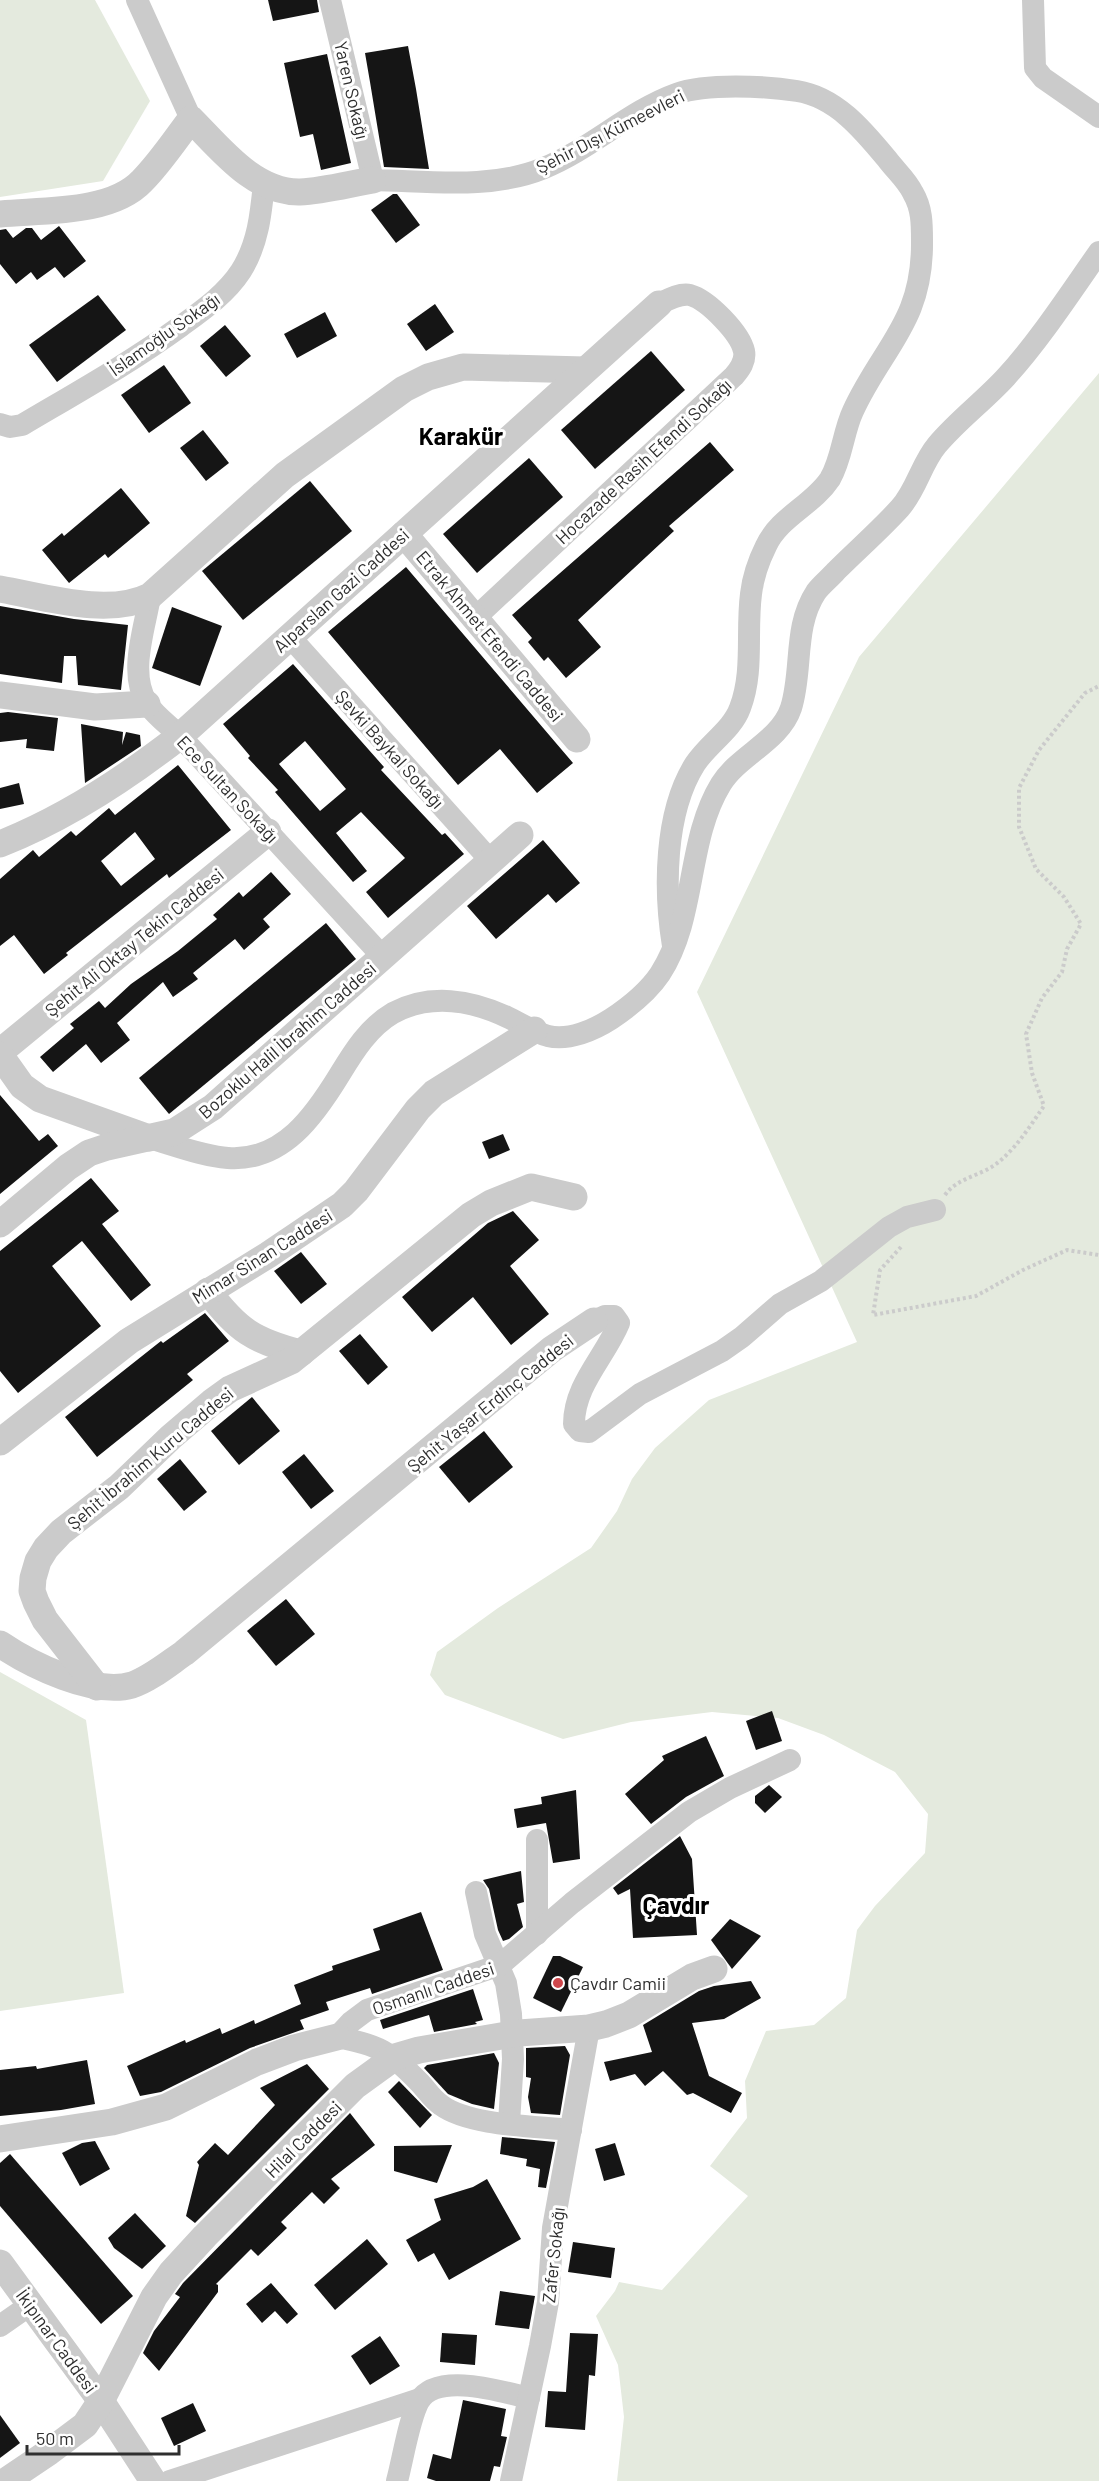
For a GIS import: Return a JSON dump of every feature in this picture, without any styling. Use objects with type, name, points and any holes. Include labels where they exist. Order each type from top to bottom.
[{"type":"street","points":[[137,0],[191,119],[243,169],[264,183],[299,192],[373,180]]},
{"type":"street","name":"Yaren Sokağı","points":[[330,0],[373,180]]},
{"type":"street","points":[[1033,0],[1035,68],[1043,78],[1099,117]]},
{"type":"street","name":"Şehir Dışı Kümeevleri","points":[[373,180],[484,182],[523,175],[563,158],[674,95],[708,88],[765,89],[799,91],[820,97],[834,105],[879,150],[912,190],[919,206],[922,220],[920,281],[907,320],[852,413],[830,480],[783,522],[768,540],[756,568],[751,595],[748,666],[739,711],[697,762],[686,781],[679,803],[670,849],[667,886],[667,910],[673,946]]},
{"type":"street","points":[[0,214],[84,207],[123,195],[141,183],[191,119]]},
{"type":"street","name":"İslamoğlu Sokağı","points":[[0,424],[10,427],[22,425],[137,357],[227,289],[241,270],[252,249],[260,226],[264,183]]},
{"type":"street","points":[[0,1054],[22,1086],[40,1099],[149,1138],[229,1158],[248,1157],[272,1150],[291,1138],[307,1122],[357,1047],[375,1026],[392,1014],[412,1005],[441,1000],[465,1002],[496,1012],[549,1036],[567,1037],[606,1022],[647,990],[661,973],[673,946],[704,826],[722,781],[787,718],[792,704],[799,639],[815,593],[900,508],[913,490],[935,446],[1007,375],[1099,252]]},
{"type":"street","name":"Hocazade Rasih Efendi Sokağı","points":[[475,618],[742,366],[744,352],[738,338],[720,315],[700,299],[688,294],[659,304]]},
{"type":"street","name":"Alparslan Gazi Caddesi","points":[[0,844],[52,820],[95,796],[180,736],[659,304]]},
{"type":"street","points":[[0,589],[108,606],[136,603],[150,596],[285,475],[388,400],[428,377],[463,367],[585,370]]},
{"type":"street","name":"Etrak Ahmet Efendi Caddesi","points":[[404,534],[577,739]]},
{"type":"street","points":[[0,695],[95,707],[147,704],[140,687],[139,663],[150,596]]},
{"type":"street","name":"Şevki Baykal Sokağı","points":[[290,637],[491,861]]},
{"type":"street","name":"Ece Sultan Sokağı","points":[[147,704],[180,736],[383,957]]},
{"type":"street","name":"Şehit Ali Oktay Tekin Caddesi","points":[[0,1054],[268,832]]},
{"type":"street","name":"Bozoklu Halil İbrahim Caddesi","points":[[0,1224],[68,1167],[89,1153],[174,1132],[213,1107],[520,835]]},
{"type":"street","name":"Mimar Sinan Caddesi","points":[[0,1442],[129,1341],[268,1255],[342,1205],[356,1191],[418,1109],[434,1093],[534,1030]]},
{"type":"street","name":"Şehit İbrahim Kuru Caddesi","points":[[97,1687],[51,1628],[32,1591],[38,1561],[61,1532],[119,1487],[171,1437],[212,1402],[230,1389],[269,1372],[301,1353],[430,1246],[491,1203],[531,1187],[574,1197]]},
{"type":"street","name":"Şehit Yaşar Erdinç Caddesi","points":[[97,1687],[116,1688],[133,1685],[184,1653],[552,1349],[594,1322],[605,1316],[614,1316],[619,1323],[614,1336],[591,1373],[574,1410],[574,1424],[580,1431],[589,1432],[640,1394],[722,1351],[780,1304],[821,1281],[889,1227],[907,1217],[935,1210]]},
{"type":"street","points":[[207,1292],[233,1323],[247,1333],[280,1348],[301,1353]]},
{"type":"street","points":[[0,1644],[38,1664],[97,1687]]},
{"type":"street","name":"Osmanlı Caddesi","points":[[0,2139],[112,2122],[166,2107],[257,2062],[294,2048],[337,2037],[367,2010],[500,1965],[637,1850],[689,1812],[730,1788],[790,1760]]},
{"type":"street","points":[[537,1840],[537,1934]]},
{"type":"street","points":[[476,1892],[485,1934],[506,1983],[513,2034],[509,2123]]},
{"type":"street","name":"Hilal Caddesi","points":[[6,2481],[85,2425],[101,2401],[139,2324],[171,2273],[355,2086],[395,2057],[419,2050],[513,2034],[589,2028],[629,2015],[692,1977],[714,1970]]},
{"type":"street","name":"Zafer Sokağı","points":[[511,2481],[548,2302],[554,2228],[589,2028]]},
{"type":"street","points":[[337,2037],[365,2042],[395,2057],[440,2105],[465,2116],[571,2130]]},
{"type":"street","name":"İkipınar Caddesi","points":[[0,2263],[101,2401],[153,2481]]},
{"type":"street","points":[[0,2326],[30,2305]]},
{"type":"street","points":[[170,2481],[420,2399],[431,2390],[446,2385],[469,2386],[529,2398]]},
{"type":"street","points":[[397,2481],[420,2399]]},
{"type":"path","points":[[935,1210],[951,1187],[996,1165],[1023,1137],[1044,1106],[1032,1073],[1026,1034],[1042,998],[1062,972],[1067,949],[1081,924],[1064,897],[1035,869],[1019,827],[1018,788],[1039,750],[1085,693],[1099,686]]},
{"type":"path","points":[[903,1244],[879,1270],[873,1315],[976,1296],[1023,1270],[1067,1250],[1099,1255]]},
{"type":"shaded area","points":[[0,0],[95,0],[150,101],[103,181],[0,197]]},
{"type":"shaded area","points":[[1099,373],[1099,2481],[617,2481],[624,2417],[618,2365],[596,2316],[619,2282],[662,2290],[748,2196],[710,2166],[747,2118],[745,2081],[766,2031],[814,2025],[846,1998],[857,1930],[875,1906],[925,1853],[928,1814],[895,1772],[824,1735],[778,1718],[712,1712],[631,1722],[563,1739],[445,1695],[430,1675],[437,1652],[498,1608],[591,1548],[617,1511],[632,1479],[655,1448],[709,1400],[857,1342],[697,992],[859,657]]},
{"type":"shaded area","points":[[0,1672],[86,1720],[124,1993],[0,2011]]},
{"type":"building","points":[[268,0],[317,0],[319,12],[273,21]]},
{"type":"building","points":[[408,46],[429,169],[384,167],[365,53]]},
{"type":"building","points":[[327,54],[351,163],[321,170],[313,134],[300,137],[284,63]]},
{"type":"building","points":[[393,194],[397,194],[420,225],[396,243],[371,210]]},
{"type":"building","points":[[59,226],[86,261],[64,278],[55,267],[37,280],[31,272],[16,284],[0,264],[0,230],[6,229],[13,238],[26,228],[32,228],[41,240]]},
{"type":"building","points":[[98,295],[126,330],[57,382],[29,345]]},
{"type":"building","points":[[435,304],[454,332],[426,351],[407,324]]},
{"type":"building","points":[[325,312],[337,336],[297,358],[284,334]]},
{"type":"building","points":[[225,325],[251,356],[226,377],[200,346]]},
{"type":"building","points":[[651,351],[685,390],[595,469],[561,430]]},
{"type":"building","points":[[164,365],[191,403],[149,433],[121,395]]},
{"type":"building","points":[[203,430],[229,463],[206,481],[180,448]]},
{"type":"building","points":[[710,442],[734,470],[669,526],[674,531],[578,620],[601,647],[566,678],[548,657],[544,661],[528,642],[532,638],[512,615]]},
{"type":"building","points":[[529,458],[563,497],[477,573],[443,534]]},
{"type":"building","points":[[310,481],[352,531],[243,620],[202,571]]},
{"type":"building","points":[[121,488],[150,523],[108,558],[105,554],[69,583],[42,550],[62,533],[64,536]]},
{"type":"building","points":[[406,567],[573,763],[537,793],[500,749],[458,785],[328,632]]},
{"type":"building","points":[[0,606],[74,619],[128,625],[121,690],[78,685],[76,656],[64,656],[62,683],[0,674]]},
{"type":"building","points":[[172,607],[222,626],[200,686],[152,668]]},
{"type":"building","points":[[293,664],[384,767],[381,770],[442,835],[445,833],[464,854],[388,918],[366,892],[405,858],[361,812],[336,833],[367,871],[353,882],[275,792],[278,790],[248,758],[250,756],[223,724]],"holes":[[[305,741],[346,789],[320,811],[279,764]]]},
{"type":"building","points":[[0,713],[58,718],[54,751],[26,748],[27,739],[0,742]]},
{"type":"building","points":[[81,724],[123,732],[122,745],[126,732],[140,735],[141,746],[85,783]]},
{"type":"building","points":[[178,765],[231,830],[169,878],[167,874],[66,953],[68,955],[44,974],[14,935],[0,946],[0,879],[33,850],[39,857],[71,831],[76,836],[109,808],[115,815]],"holes":[[[135,832],[155,859],[121,886],[101,861]]]},
{"type":"building","points":[[19,783],[24,804],[0,809],[0,788]]},
{"type":"building","points":[[543,840],[580,883],[556,903],[548,894],[496,939],[467,906]]},
{"type":"building","points":[[271,872],[291,894],[263,919],[270,927],[244,950],[235,939],[193,973],[198,979],[173,997],[163,982],[117,1023],[130,1040],[101,1063],[86,1044],[53,1072],[40,1057],[74,1028],[70,1024],[99,1001],[105,1008],[131,984],[178,951],[217,919],[213,915],[239,892],[243,897]]},
{"type":"building","points":[[326,923],[356,959],[169,1114],[139,1078]]},
{"type":"building","points":[[0,1095],[39,1141],[48,1134],[58,1146],[0,1194]]},
{"type":"building","points":[[503,1134],[510,1150],[489,1159],[482,1142]]},
{"type":"building","points":[[91,1178],[119,1211],[102,1224],[151,1285],[131,1301],[82,1241],[52,1266],[101,1326],[18,1393],[0,1371],[0,1251]]},
{"type":"building","points":[[513,1211],[539,1240],[510,1266],[549,1314],[511,1345],[473,1297],[432,1332],[402,1297],[488,1223]]},
{"type":"building","points":[[301,1252],[327,1284],[301,1304],[274,1271]]},
{"type":"building","points":[[205,1313],[229,1341],[187,1374],[193,1380],[97,1457],[65,1417],[161,1341],[163,1343]]},
{"type":"building","points":[[360,1334],[388,1367],[368,1385],[339,1351]]},
{"type":"building","points":[[252,1397],[280,1431],[239,1465],[211,1431]]},
{"type":"building","points":[[484,1431],[513,1467],[469,1503],[439,1467]]},
{"type":"building","points":[[304,1454],[334,1491],[311,1509],[282,1472]]},
{"type":"building","points":[[180,1459],[207,1492],[184,1511],[157,1479]]},
{"type":"building","points":[[286,1599],[315,1634],[276,1666],[247,1631]]},
{"type":"building","points":[[772,1711],[782,1741],[756,1750],[746,1721]]},
{"type":"building","points":[[706,1736],[724,1776],[686,1797],[651,1824],[625,1794],[664,1760],[662,1756]]},
{"type":"building","points":[[769,1785],[782,1797],[765,1813],[755,1803],[755,1796]]},
{"type":"building","points":[[576,1790],[580,1859],[553,1863],[546,1823],[517,1828],[514,1809],[542,1804],[541,1797]]},
{"type":"building","points":[[680,1836],[692,1859],[697,1935],[633,1938],[630,1889],[618,1895],[613,1888]]},
{"type":"building","points":[[521,1871],[524,1902],[517,1904],[523,1927],[509,1939],[503,1941],[498,1930],[489,1889],[483,1880]]},
{"type":"building","points":[[421,1912],[443,1970],[372,1994],[370,1988],[326,2002],[329,2010],[300,2020],[304,2029],[250,2048],[161,2092],[140,2096],[127,2066],[185,2040],[186,2043],[220,2028],[222,2034],[254,2020],[255,2024],[301,2004],[294,1985],[333,1970],[332,1966],[380,1950],[373,1929]]},
{"type":"building","points":[[730,1919],[761,1936],[732,1969],[711,1940]]},
{"type":"building","name":"Çavdır Camii","points":[[553,1956],[560,1956],[583,1967],[561,2012],[533,1998]]},
{"type":"building","points":[[751,1981],[761,1998],[724,2019],[692,2023],[709,2076],[742,2093],[731,2113],[693,2093],[687,2095],[663,2071],[645,2086],[635,2074],[610,2081],[604,2062],[652,2052],[643,2025],[699,1991],[714,1986]]},
{"type":"building","points":[[473,1989],[483,2020],[475,2022],[477,2024],[434,2032],[429,2015],[383,2029],[380,2020]]},
{"type":"building","points":[[565,2046],[570,2055],[560,2115],[531,2113],[528,2097],[531,2078],[526,2077],[526,2048]]},
{"type":"building","points":[[494,2053],[499,2063],[494,2109],[472,2104],[448,2094],[424,2068],[427,2065]]},
{"type":"building","points":[[87,2060],[95,2104],[0,2116],[0,2070],[36,2066],[37,2069]]},
{"type":"building","points":[[307,2064],[329,2089],[195,2223],[186,2216],[199,2165],[197,2162],[215,2143],[228,2155],[275,2105],[260,2088]]},
{"type":"building","points":[[399,2081],[432,2115],[420,2128],[388,2092]]},
{"type":"building","points":[[350,2113],[375,2145],[331,2179],[340,2188],[324,2204],[312,2192],[281,2222],[287,2228],[258,2256],[251,2249],[216,2284],[218,2292],[159,2371],[143,2353],[154,2331],[180,2297],[175,2294],[183,2283]]},
{"type":"building","points":[[502,2137],[555,2142],[546,2188],[538,2187],[540,2169],[526,2166],[527,2159],[500,2154]]},
{"type":"building","points":[[95,2141],[110,2169],[80,2186],[62,2153],[82,2143]]},
{"type":"building","points":[[615,2143],[625,2175],[604,2181],[595,2149]]},
{"type":"building","points":[[452,2145],[437,2183],[394,2171],[394,2146]]},
{"type":"building","points":[[10,2154],[133,2296],[101,2324],[0,2206],[0,2163]]},
{"type":"building","points":[[487,2179],[521,2239],[449,2280],[434,2253],[418,2262],[406,2240],[441,2220],[434,2199],[473,2187]]},
{"type":"building","points":[[135,2213],[166,2246],[142,2269],[114,2248],[108,2238]]},
{"type":"building","points":[[367,2239],[388,2264],[335,2310],[314,2285]]},
{"type":"building","points":[[573,2242],[615,2248],[611,2278],[568,2272]]},
{"type":"building","points":[[271,2283],[298,2314],[287,2324],[275,2311],[262,2323],[246,2304]]},
{"type":"building","points":[[500,2291],[535,2296],[529,2329],[495,2325]]},
{"type":"building","points":[[442,2333],[477,2335],[475,2365],[440,2362]]},
{"type":"building","points":[[570,2333],[598,2334],[595,2376],[589,2375],[585,2430],[545,2427],[548,2391],[566,2392]]},
{"type":"building","points":[[380,2336],[400,2366],[370,2385],[351,2356]]},
{"type":"building","points":[[463,2400],[506,2409],[501,2436],[507,2437],[500,2467],[494,2466],[490,2481],[436,2481],[427,2478],[433,2454],[451,2459]]},
{"type":"building","points":[[193,2403],[206,2431],[174,2446],[161,2418]]},
{"type":"building","points":[[0,2415],[20,2443],[0,2458]]},
{"type":"place","name":"Çavdır Camii","points":[[558,1983]]},
{"type":"district","name":"Karakür","points":[[461,435]]},
{"type":"district","name":"Çavdır","points":[[676,1904]]}]
